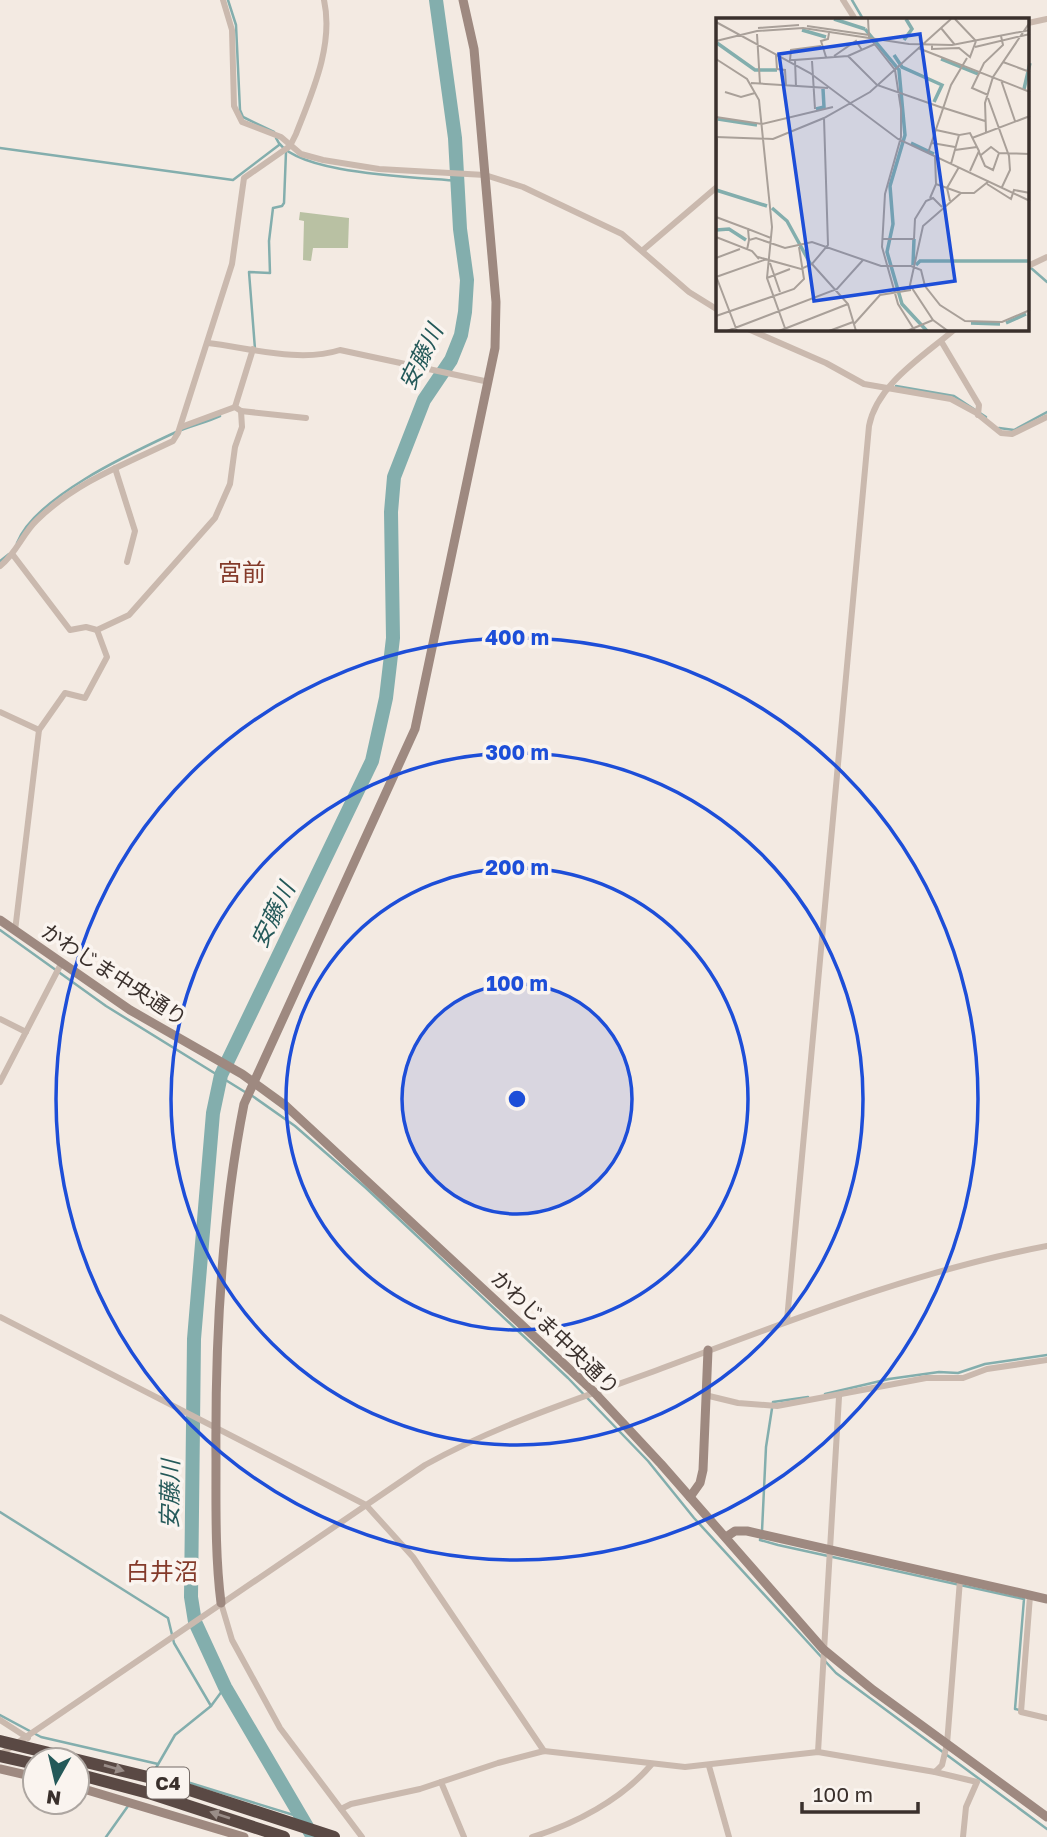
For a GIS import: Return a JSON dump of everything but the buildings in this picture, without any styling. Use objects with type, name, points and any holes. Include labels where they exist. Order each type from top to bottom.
[{"type":"highway","name":"C4","points":[[0,1741],[156,1779],[334,1837]]},
{"type":"highway","points":[[0,1755],[21,1760]]},
{"type":"highway","name":"C4","points":[[91,1778],[152,1794],[284,1837]]},
{"type":"street","points":[[223,0],[232,30],[234,96],[238,116],[250,126],[281,137],[301,154],[348,165],[485,175],[523,187],[601,223],[643,250],[689,292],[716,309]]},
{"type":"street","points":[[0,566],[13,555],[35,521],[69,494],[115,468],[173,441],[208,343],[232,264],[244,178],[290,146],[323,57],[327,16],[324,0]]},
{"type":"street","points":[[362,1837],[280,1728],[232,1640],[221,1602],[216,1555],[217,1341],[237,1139],[253,1081],[415,729],[489,382],[496,336],[496,302],[474,49],[463,0]]},
{"type":"street","points":[[843,0],[854,18]]},
{"type":"street","points":[[643,250],[716,188]]},
{"type":"street","points":[[1030,265],[1047,257]]},
{"type":"street","points":[[753,331],[826,363],[864,384],[885,390],[951,399],[978,415],[1000,433],[1012,434],[1047,417]]},
{"type":"street","points":[[787,1320],[869,426],[873,411],[885,390],[953,331]]},
{"type":"street","points":[[941,341],[979,405],[978,415]]},
{"type":"street","points":[[208,343],[323,356],[341,350],[489,382]]},
{"type":"street","points":[[13,555],[70,630],[86,627],[97,630],[134,610],[215,518],[230,484],[235,447],[242,426],[238,409],[253,349]]},
{"type":"street","points":[[180,427],[238,409],[306,418]]},
{"type":"street","points":[[115,468],[135,531],[127,562]]},
{"type":"street","points":[[15,931],[39,730],[65,693],[85,698],[104,664],[107,652],[97,630]]},
{"type":"street","points":[[0,712],[39,730]]},
{"type":"street","name":"かわじま中央通り","points":[[0,920],[130,1010],[239,1072],[286,1106],[593,1391],[726,1537],[823,1657],[945,1750],[1047,1816]]},
{"type":"street","points":[[0,1082],[61,964]]},
{"type":"street","points":[[0,1019],[26,1032]]},
{"type":"street","points":[[0,1755],[209,1610],[455,1449],[593,1391],[787,1320],[957,1266],[1047,1246]]},
{"type":"street","points":[[0,1317],[366,1505],[414,1557],[544,1751]]},
{"type":"street","points":[[690,1497],[700,1483],[704,1470],[708,1350]]},
{"type":"street","points":[[705,1395],[762,1407],[839,1397],[926,1378],[963,1378],[988,1369],[1047,1360]]},
{"type":"street","points":[[818,1752],[839,1397]]},
{"type":"street","points":[[726,1537],[735,1531],[747,1531],[1047,1600]]},
{"type":"street","points":[[935,1772],[942,1765],[945,1750],[960,1580]]},
{"type":"street","points":[[1030,1596],[1021,1712],[1047,1718]]},
{"type":"street","points":[[0,1720],[28,1738]]},
{"type":"street","points":[[341,1809],[351,1804],[441,1783],[498,1763],[544,1751],[651,1765],[709,1766],[818,1752],[977,1782],[966,1807],[963,1837]]},
{"type":"street","points":[[536,1836],[557,1830],[610,1801],[651,1765]]},
{"type":"street","points":[[709,1766],[729,1837]]},
{"type":"street","points":[[0,1769],[21,1774]]},
{"type":"street","points":[[441,1783],[464,1837]]},
{"type":"street","points":[[91,1791],[244,1837]]},
{"type":"green space","points":[[300,212],[349,218],[348,248],[313,248],[311,261],[303,260],[304,221],[299,220]]},
{"type":"waterway","points":[[228,0],[236,25],[240,110],[243,117],[274,132]]},
{"type":"waterway","name":"安藤川","points":[[313,1837],[225,1687],[195,1622],[191,1597],[194,1339],[213,1113],[221,1075],[372,761],[386,698],[393,638],[391,512],[394,477],[424,400],[451,360],[461,335],[467,280],[460,229],[455,138],[436,0]]},
{"type":"waterway","points":[[852,0],[862,18]]},
{"type":"waterway","points":[[276,138],[287,150],[305,160],[330,167],[458,181]]},
{"type":"waterway","points":[[0,148],[233,180],[279,145]]},
{"type":"waterway","points":[[255,349],[249,272],[270,273],[269,241],[273,208],[284,203],[286,152]]},
{"type":"waterway","points":[[1031,268],[1047,282]]},
{"type":"waterway","points":[[896,386],[954,396],[986,417]]},
{"type":"waterway","points":[[999,428],[1014,430],[1047,412]]},
{"type":"waterway","points":[[17,543],[27,526],[43,509],[86,478],[174,433],[220,416]]},
{"type":"waterway","points":[[0,561],[9,554]]},
{"type":"waterway","points":[[0,930],[106,1006],[245,1092]]},
{"type":"waterway","points":[[251,1095],[295,1126],[366,1188],[568,1378],[648,1461],[694,1518],[836,1673],[1047,1829]]},
{"type":"waterway","points":[[825,1394],[889,1379],[939,1372],[958,1373],[985,1364],[1047,1355]]},
{"type":"waterway","points":[[762,1531],[766,1447],[773,1402],[808,1397]]},
{"type":"waterway","points":[[0,1512],[168,1618],[174,1643],[211,1706]]},
{"type":"waterway","points":[[761,1537],[760,1540],[778,1545],[1024,1599],[1015,1709],[1020,1710]]},
{"type":"waterway","points":[[153,1773],[175,1735],[211,1706],[225,1687]]},
{"type":"waterway","points":[[0,1715],[41,1737],[158,1764]]},
{"type":"waterway","points":[[155,1772],[300,1817]]},
{"type":"waterway","points":[[106,1837],[128,1806]]},
{"type":"district","name":"宮前","points":[[242,573]]},
{"type":"district","name":"白井沼","points":[[162,1572]]}]
